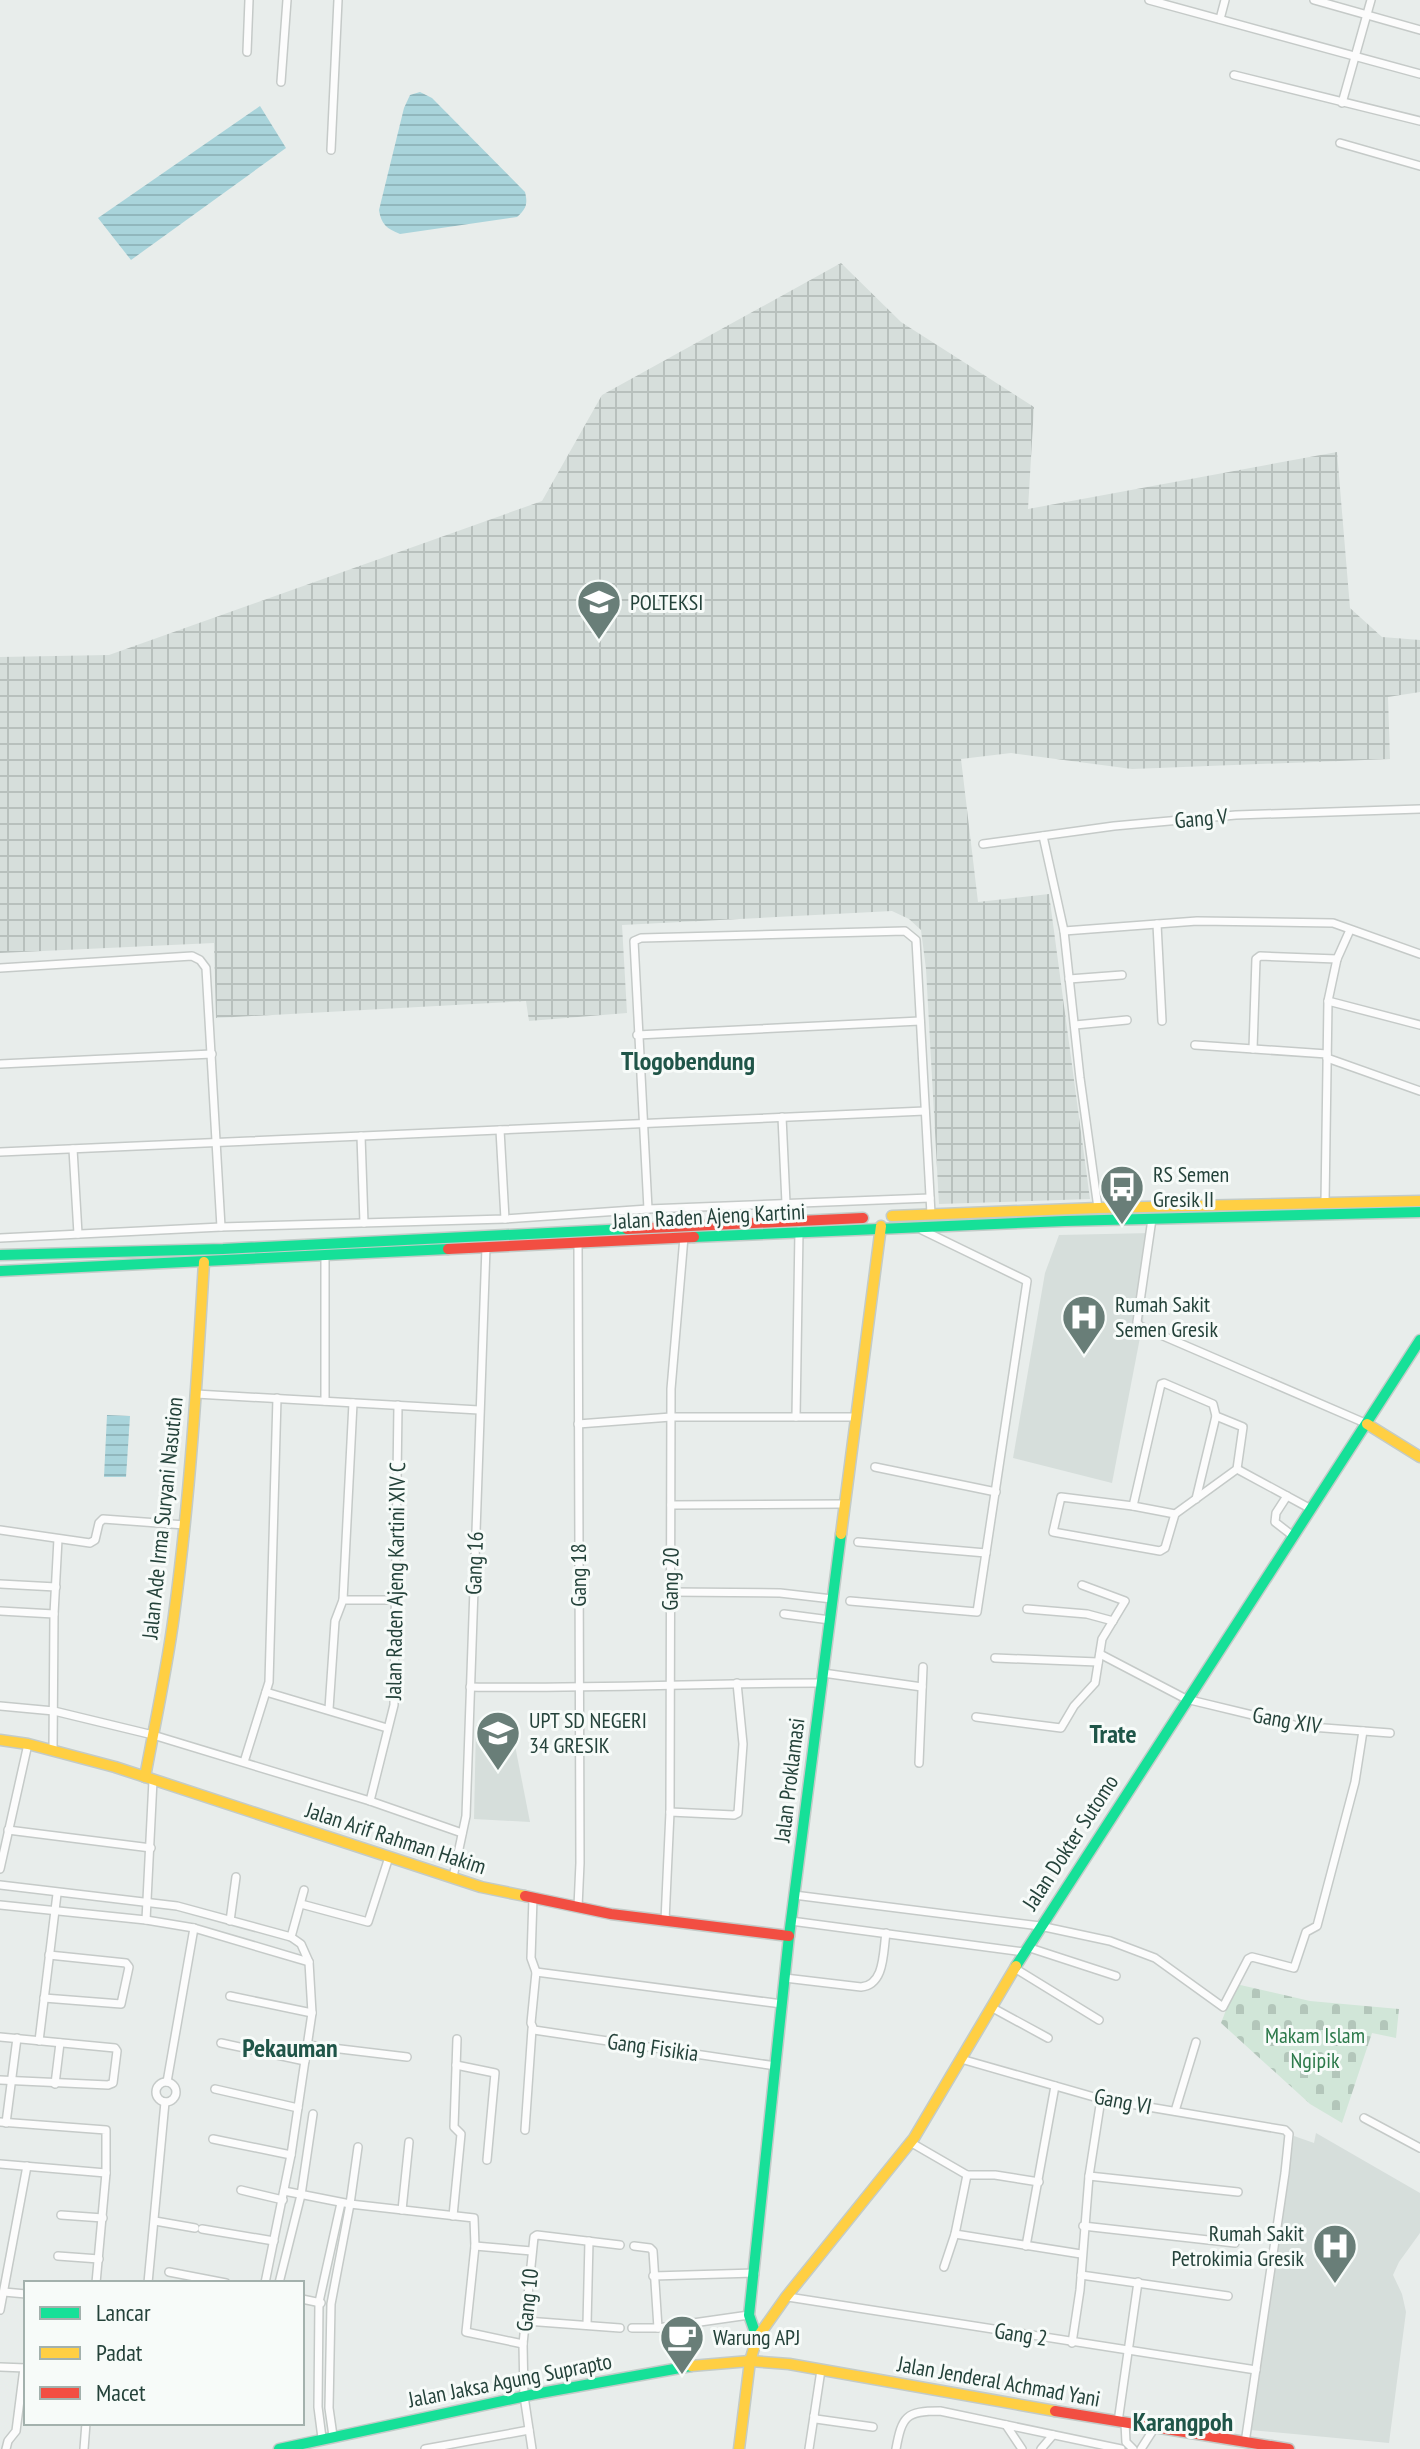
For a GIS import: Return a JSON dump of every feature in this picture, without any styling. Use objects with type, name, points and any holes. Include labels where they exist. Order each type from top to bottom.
[{"type":"main road","name":"Jalan Raden Ajeng Kartini","points":[[272,1253],[325,1256],[881,1226],[1152,1216],[1325,1203],[1420,1201]]},
{"type":"main road","name":"Jalan Raden Ajeng Kartini","points":[[0,1255],[272,1253],[1098,1208],[1420,1212]]},
{"type":"main road","name":"Jalan Proklamasi","points":[[757,2338],[749,2315],[789,1936],[881,1226]]},
{"type":"main road","name":"Jalan Raden Ajeng Kartini","points":[[0,1271],[204,1262],[248,1254]]},
{"type":"main road","name":"Jalan Ade Irma Suryani Nasution","points":[[149,1778],[185,1525],[204,1262]]},
{"type":"main road","name":"Jalan Dokter Sutomo","points":[[739,2449],[750,2361],[757,2338],[910,2142],[1025,1949],[1420,1340]]},
{"type":"main road","points":[[1367,1424],[1420,1457]]},
{"type":"main road","name":"Jalan Arif Rahman Hakim","points":[[0,1740],[28,1744],[149,1778],[389,1857],[533,1898],[665,1921],[789,1936]]},
{"type":"main road","name":"Jalan Jaksa Agung Suprapto","points":[[279,2449],[524,2396],[710,2363],[750,2361]]},
{"type":"main road","name":"Jalan Jenderal Achmad Yani","points":[[750,2361],[821,2370],[1289,2449]]},
{"type":"street","points":[[247,52],[249,0]]},
{"type":"street","points":[[281,82],[287,0]]},
{"type":"street","points":[[331,150],[338,0]]},
{"type":"street","points":[[1149,0],[1420,74]]},
{"type":"street","points":[[1220,19],[1225,0]]},
{"type":"street","points":[[1314,0],[1420,30]]},
{"type":"street","points":[[1342,103],[1371,0]]},
{"type":"street","points":[[1234,75],[1420,121]]},
{"type":"street","points":[[1340,143],[1420,166]]},
{"type":"street","name":"Gang V","points":[[983,844],[1114,826],[1236,815],[1420,809]]},
{"type":"street","points":[[1043,836],[1064,931],[1098,1208]]},
{"type":"street","points":[[1064,931],[1197,921],[1333,923],[1420,954]]},
{"type":"street","points":[[1157,924],[1162,1021]]},
{"type":"street","points":[[1325,1203],[1328,1001],[1337,959],[1350,930]]},
{"type":"street","points":[[648,1209],[633,944],[641,938],[905,931],[916,940],[931,1215]]},
{"type":"street","points":[[0,968],[192,956],[200,960],[206,968],[221,1227]]},
{"type":"street","points":[[1253,1049],[1256,959],[1260,956],[1337,959]]},
{"type":"street","points":[[1069,979],[1122,975]]},
{"type":"street","points":[[1328,1001],[1420,1025]]},
{"type":"street","points":[[1075,1025],[1127,1020]]},
{"type":"street","points":[[637,1035],[920,1021]]},
{"type":"street","points":[[1195,1045],[1327,1056],[1420,1091]]},
{"type":"street","points":[[0,1064],[212,1054]]},
{"type":"street","points":[[0,1152],[925,1111]]},
{"type":"street","points":[[782,1117],[786,1203]]},
{"type":"street","points":[[500,1130],[505,1219]]},
{"type":"street","points":[[361,1136],[364,1223]]},
{"type":"street","points":[[73,1149],[78,1234]]},
{"type":"street","points":[[0,1238],[221,1227],[505,1219],[648,1209],[930,1198]]},
{"type":"street","points":[[1152,1216],[1137,1322],[1367,1424]]},
{"type":"street","points":[[850,1601],[977,1612],[1027,1281],[913,1225]]},
{"type":"street","points":[[796,1417],[799,1231]]},
{"type":"street","name":"Gang 20","points":[[665,1921],[670,1812],[671,1417],[684,1237]]},
{"type":"street","name":"Gang 18","points":[[578,1243],[578,1907]]},
{"type":"street","name":"Gang 16","points":[[453,1877],[466,1816],[486,1247]]},
{"type":"street","points":[[325,1256],[325,1401]]},
{"type":"street","points":[[1133,1506],[1161,1384],[1213,1404],[1216,1416],[1196,1499]]},
{"type":"street","points":[[196,1394],[479,1410]]},
{"type":"street","points":[[244,1762],[269,1682],[277,1398]]},
{"type":"street","points":[[329,1709],[335,1621],[343,1600],[353,1403]]},
{"type":"street","name":"Jalan Raden Ajeng Kartini XIV C","points":[[370,1801],[394,1705],[398,1405]]},
{"type":"street","points":[[1175,1514],[1061,1497],[1053,1532],[1055,1535],[1160,1551],[1165,1548],[1175,1514],[1237,1469],[1243,1427],[1216,1416]]},
{"type":"street","points":[[578,1424],[671,1417],[856,1417]]},
{"type":"street","points":[[875,1467],[996,1492]]},
{"type":"street","points":[[1237,1469],[1311,1509]]},
{"type":"street","points":[[1287,1496],[1276,1513],[1275,1522],[1293,1536]]},
{"type":"street","points":[[671,1505],[844,1504]]},
{"type":"street","points":[[0,1530],[92,1543],[99,1523],[105,1519],[185,1525]]},
{"type":"street","points":[[53,1751],[58,1539]]},
{"type":"street","points":[[858,1542],[986,1553]]},
{"type":"street","points":[[0,1584],[56,1587]]},
{"type":"street","points":[[976,1717],[1061,1728],[1074,1706],[1095,1683],[1102,1639],[1125,1601],[1082,1585]]},
{"type":"street","points":[[669,1592],[780,1593],[832,1599]]},
{"type":"street","points":[[343,1600],[395,1600]]},
{"type":"street","points":[[1027,1609],[1087,1614],[1113,1621]]},
{"type":"street","points":[[0,1611],[54,1614]]},
{"type":"street","points":[[784,1614],[830,1620]]},
{"type":"street","points":[[995,1658],[1099,1658]]},
{"type":"street","name":"Gang XIV","points":[[1099,1658],[1115,1659],[1186,1699],[1298,1726],[1390,1733]]},
{"type":"street","points":[[919,1763],[923,1667]]},
{"type":"street","points":[[470,1687],[579,1689],[822,1678],[922,1687]]},
{"type":"street","points":[[670,1812],[738,1813],[743,1744],[737,1683]]},
{"type":"street","points":[[266,1692],[387,1728]]},
{"type":"street","points":[[0,1706],[54,1711],[153,1735],[370,1801],[462,1833]]},
{"type":"street","points":[[794,1895],[1040,1926],[1133,1948],[1155,1958],[1222,2007],[1250,1958],[1294,1968],[1306,1932],[1317,1926],[1355,1782],[1363,1731]]},
{"type":"street","points":[[0,1869],[28,1744]]},
{"type":"street","points":[[146,1920],[151,1848],[149,1778]]},
{"type":"street","points":[[0,1816],[11,1817]]},
{"type":"street","points":[[8,1830],[151,1848]]},
{"type":"street","points":[[301,1904],[369,1921],[389,1857]]},
{"type":"street","points":[[230,1921],[236,1877]]},
{"type":"street","points":[[0,1885],[177,1906],[291,1937],[301,1944],[309,1962],[312,2013],[291,2155],[265,2281]]},
{"type":"street","points":[[291,1937],[304,1890]]},
{"type":"street","points":[[39,2041],[57,1894]]},
{"type":"street","points":[[525,2130],[536,1972],[531,1958],[533,1898]]},
{"type":"street","points":[[0,1905],[194,1928],[309,1962]]},
{"type":"street","points":[[176,1925],[177,1906]]},
{"type":"street","points":[[206,1931],[209,1916]]},
{"type":"street","points":[[791,1921],[1025,1949],[1116,1976]]},
{"type":"street","points":[[167,2082],[194,1928]]},
{"type":"street","points":[[785,1978],[861,1987],[872,1985],[878,1979],[886,1933]]},
{"type":"street","points":[[44,1998],[123,2004],[129,1967],[126,1963],[49,1955]]},
{"type":"street","points":[[1014,1968],[1099,2020]]},
{"type":"street","points":[[536,1972],[782,2004]]},
{"type":"street","points":[[230,1996],[312,2013]]},
{"type":"street","points":[[991,2007],[1048,2038]]},
{"type":"street","name":"Gang Fisikia","points":[[532,2028],[776,2066]]},
{"type":"street","points":[[0,2037],[115,2048],[117,2051],[111,2084],[0,2080]]},
{"type":"street","points":[[17,2038],[3,2122],[106,2130],[106,2173],[96,2281]]},
{"type":"street","points":[[453,2216],[461,2134],[454,2127],[457,2039]]},
{"type":"street","points":[[1175,2111],[1196,2042]]},
{"type":"street","points":[[55,2084],[60,2043]]},
{"type":"street","points":[[221,2043],[305,2061]]},
{"type":"street","points":[[307,2045],[407,2057]]},
{"type":"street","name":"Gang VI","points":[[961,2059],[1101,2099],[1287,2132],[1290,2137],[1256,2370]]},
{"type":"street","points":[[456,2065],[495,2073],[487,2160]]},
{"type":"street","points":[[167,2082],[174,2085],[177,2091],[172,2100],[165,2102],[156,2093],[158,2086],[167,2082]]},
{"type":"street","points":[[1026,2246],[1055,2086]]},
{"type":"street","points":[[215,2089],[298,2108]]},
{"type":"street","points":[[1072,2343],[1081,2275],[1083,2226],[1101,2099]]},
{"type":"street","points":[[148,2281],[165,2102]]},
{"type":"street","points":[[280,2281],[301,2195],[313,2114]]},
{"type":"street","points":[[1364,2118],[1420,2148]]},
{"type":"street","points":[[213,2139],[291,2155]]},
{"type":"street","points":[[402,2210],[409,2142]]},
{"type":"street","points":[[910,2142],[967,2175],[995,2175],[1039,2182]]},
{"type":"street","points":[[327,2437],[331,2304],[358,2147]]},
{"type":"street","points":[[0,2164],[106,2173]]},
{"type":"street","points":[[0,2310],[27,2166]]},
{"type":"street","points":[[944,2267],[955,2234],[967,2175]]},
{"type":"street","points":[[1089,2176],[1238,2192]]},
{"type":"street","points":[[241,2190],[301,2195],[346,2204],[475,2219],[466,2332],[523,2344]]},
{"type":"street","points":[[327,2437],[318,2407],[319,2302],[346,2204]]},
{"type":"street","points":[[61,2215],[103,2218]]},
{"type":"street","points":[[155,2221],[274,2241]]},
{"type":"street","points":[[1083,2226],[1235,2243]]},
{"type":"street","points":[[955,2234],[1081,2254]]},
{"type":"street","name":"Gang 10","points":[[532,2449],[524,2396],[523,2344],[532,2251],[537,2235],[620,2245]]},
{"type":"street","points":[[587,2325],[589,2241]]},
{"type":"street","points":[[475,2246],[532,2251]]},
{"type":"street","points":[[634,2246],[652,2250],[658,2328]]},
{"type":"street","points":[[58,2256],[99,2259]]},
{"type":"street","points":[[169,2272],[216,2281]]},
{"type":"street","points":[[653,2276],[755,2273]]},
{"type":"street","points":[[1081,2275],[1228,2296]]},
{"type":"street","points":[[1133,2449],[1126,2442],[1121,2422],[1138,2282]]},
{"type":"street","points":[[4,2292],[24,2294]]},
{"type":"street","name":"Gang 2","points":[[786,2297],[1256,2370]]},
{"type":"street","points":[[304,2299],[331,2304]]},
{"type":"street","points":[[632,2328],[658,2328],[749,2315]]},
{"type":"street","points":[[526,2321],[620,2328]]},
{"type":"street","points":[[0,2367],[24,2368]]},
{"type":"street","points":[[809,2449],[821,2370]]},
{"type":"street","points":[[1245,2443],[1256,2370]]},
{"type":"street","points":[[6,2449],[16,2431],[24,2375]]},
{"type":"street","points":[[896,2449],[901,2424],[907,2417],[915,2413],[940,2411],[1121,2449]]},
{"type":"street","points":[[814,2416],[816,2419],[873,2427]]},
{"type":"street","points":[[84,2449],[86,2425]]},
{"type":"street","points":[[1006,2425],[1022,2449]]},
{"type":"street","points":[[1141,2449],[1155,2427]]},
{"type":"street","points":[[425,2449],[529,2430]]},
{"type":"street","points":[[1041,2449],[1053,2435]]},
{"type":"street","points":[[1051,2449],[1053,2435]]},
{"type":"shaded area","points":[[841,263],[901,322],[1034,407],[1028,509],[1337,452],[1350,608],[1382,637],[1420,640],[1420,692],[1388,697],[1390,759],[1132,769],[1011,753],[961,759],[978,902],[1049,894],[1090,1199],[939,1204],[926,969],[921,930],[909,919],[892,911],[622,925],[627,1013],[529,1021],[526,1001],[216,1018],[214,943],[0,953],[0,657],[109,655],[542,501],[602,395]]},
{"type":"shaded area","name":"Rumah Sakit Semen Gresik","points":[[1152,1233],[1143,1322],[1112,1483],[1013,1458],[1045,1273],[1059,1235]]},
{"type":"shaded area","name":"UPT SD NEGERI 34 GRESIK","points":[[476,1725],[511,1725],[530,1822],[474,1819]]},
{"type":"shaded area","name":"Rumah Sakit Petrokimia Gresik","points":[[1316,2133],[1420,2193],[1420,2233],[1393,2275],[1406,2312],[1389,2443],[1250,2430],[1294,2136],[1314,2143]]},
{"type":"green space","name":"Makam Islam Ngipik","points":[[1236,1984],[1310,2001],[1399,2009],[1396,2038],[1372,2033],[1342,2123],[1310,2104],[1221,2023]]},
{"type":"water","points":[[420,92],[432,98],[525,192],[526,206],[517,217],[400,234],[385,225],[379,210],[404,108],[410,95]]},
{"type":"water","points":[[260,106],[286,148],[131,260],[98,218]]},
{"type":"water","points":[[107,1415],[130,1416],[126,1477],[104,1477]]},
{"type":"traffic: fast","points":[[694,1237],[1065,1221],[1420,1212]]},
{"type":"traffic: fast","points":[[0,1255],[223,1249],[627,1229]]},
{"type":"traffic: fast","points":[[0,1271],[448,1249]]},
{"type":"traffic: fast","points":[[1016,1966],[1420,1340]]},
{"type":"traffic: fast","points":[[757,2338],[749,2315],[789,1936],[841,1534]]},
{"type":"traffic: fast","points":[[279,2449],[535,2394],[691,2366]]},
{"type":"traffic: slow","points":[[892,1216],[1420,1201]]},
{"type":"traffic: slow","points":[[841,1534],[881,1226]]},
{"type":"traffic: slow","points":[[145,1777],[168,1656],[180,1571],[204,1262]]},
{"type":"traffic: slow","points":[[1367,1424],[1420,1457]]},
{"type":"traffic: slow","points":[[0,1740],[28,1744],[115,1767],[481,1887],[525,1896]]},
{"type":"traffic: slow","points":[[739,2449],[750,2361],[757,2338],[786,2297],[914,2138],[1016,1966]]},
{"type":"traffic: slow","points":[[691,2366],[750,2361],[789,2364],[1055,2411]]},
{"type":"traffic: jam","points":[[627,1229],[863,1218]]},
{"type":"traffic: jam","points":[[448,1249],[694,1237]]},
{"type":"traffic: jam","points":[[525,1896],[611,1914],[789,1936]]},
{"type":"traffic: jam","points":[[1055,2411],[1289,2449]]},
{"type":"place","name":"POLTEKSI","points":[[599,641]]},
{"type":"place","name":"RS Semen Gresik II","points":[[1122,1226]]},
{"type":"place","name":"Rumah Sakit Semen Gresik","points":[[1084,1356]]},
{"type":"place","name":"UPT SD NEGERI 34 GRESIK","points":[[498,1772]]},
{"type":"place","name":"Rumah Sakit Petrokimia Gresik","points":[[1335,2285]]},
{"type":"place","name":"Warung APJ","points":[[682,2376]]},
{"type":"district","name":"Tlogobendung","points":[[688,1060]]},
{"type":"district","name":"Trate","points":[[1113,1733]]},
{"type":"district","name":"Pekauman","points":[[290,2047]]},
{"type":"district","name":"Karangpoh","points":[[1183,2421]]}]
